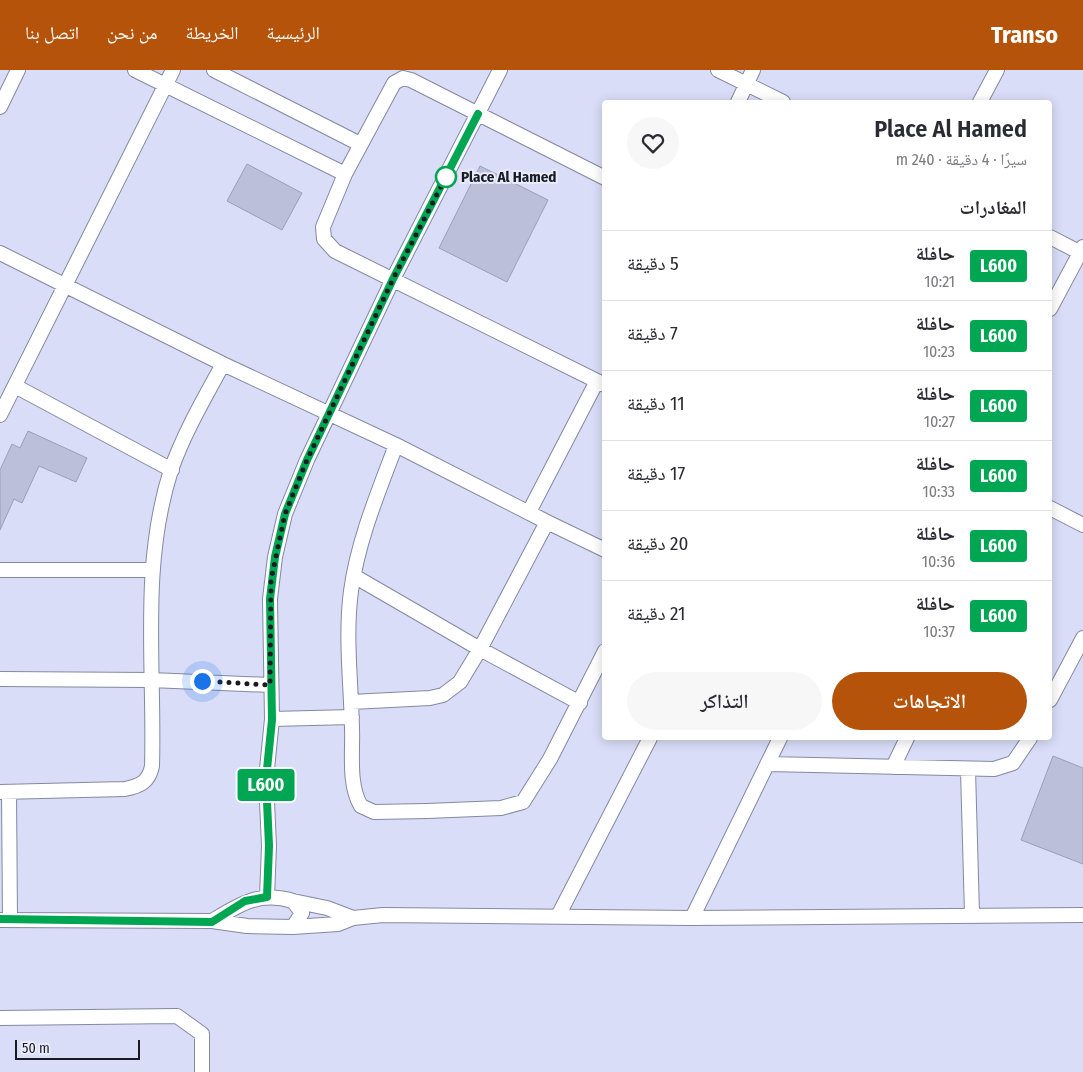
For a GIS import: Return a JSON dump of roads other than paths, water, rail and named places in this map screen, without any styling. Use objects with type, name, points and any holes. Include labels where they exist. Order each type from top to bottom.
[{"type":"street","points":[[0,107],[18,70]]},
{"type":"street","points":[[135,70],[345,174]]},
{"type":"street","points":[[0,415],[173,70]]},
{"type":"street","points":[[214,70],[360,144]]},
{"type":"street","points":[[267,897],[269,846],[266,779],[272,720],[270,599],[278,538],[293,490],[328,415],[393,279],[500,70]]},
{"type":"street","points":[[718,70],[779,100]]},
{"type":"street","points":[[739,100],[753,70]]},
{"type":"street","points":[[981,100],[997,70]]},
{"type":"street","points":[[529,512],[601,383],[335,251],[324,239],[323,226],[360,144],[394,83],[403,78],[411,80],[602,176]]},
{"type":"street","points":[[1052,238],[1082,251],[1052,305]]},
{"type":"street","points":[[0,254],[328,415],[396,445],[602,549]]},
{"type":"street","points":[[223,364],[192,420],[172,470],[157,532],[153,570],[152,766],[145,782],[136,787],[125,789],[4,792],[5,919],[212,922],[247,926],[293,926],[338,924],[353,918],[383,915],[692,918],[1083,914]]},
{"type":"street","points":[[15,386],[172,470]]},
{"type":"street","points":[[396,445],[368,520],[354,576],[349,617],[355,788],[358,800],[365,809],[374,812],[500,808],[516,805],[526,800],[580,703],[602,657]]},
{"type":"street","points":[[1052,509],[1083,525]]},
{"type":"street","points":[[351,702],[408,700],[443,695],[460,682],[480,649],[547,522]]},
{"type":"street","points":[[0,570],[153,570]]},
{"type":"street","points":[[354,576],[480,649],[580,703]]},
{"type":"street","points":[[1052,696],[1083,638]]},
{"type":"street","points":[[0,679],[151,680],[270,685]]},
{"type":"street","points":[[272,720],[352,717]]},
{"type":"street","points":[[558,916],[649,740]]},
{"type":"street","points":[[692,918],[779,740]]},
{"type":"street","points":[[893,767],[907,740]]},
{"type":"street","points":[[768,764],[968,770],[994,769],[1009,766],[1017,759],[1029,740]]},
{"type":"street","points":[[968,770],[972,914]]},
{"type":"street","points":[[212,922],[245,901],[267,897],[327,908],[353,918]]},
{"type":"street","points":[[245,901],[240,908],[240,914],[247,926]]},
{"type":"street","points":[[293,901],[302,913],[293,926]]},
{"type":"street","points":[[0,1018],[177,1016],[202,1034],[202,1072]]},
{"type":"place","name":"Place Al Hamed","points":[[446,177]]}]
